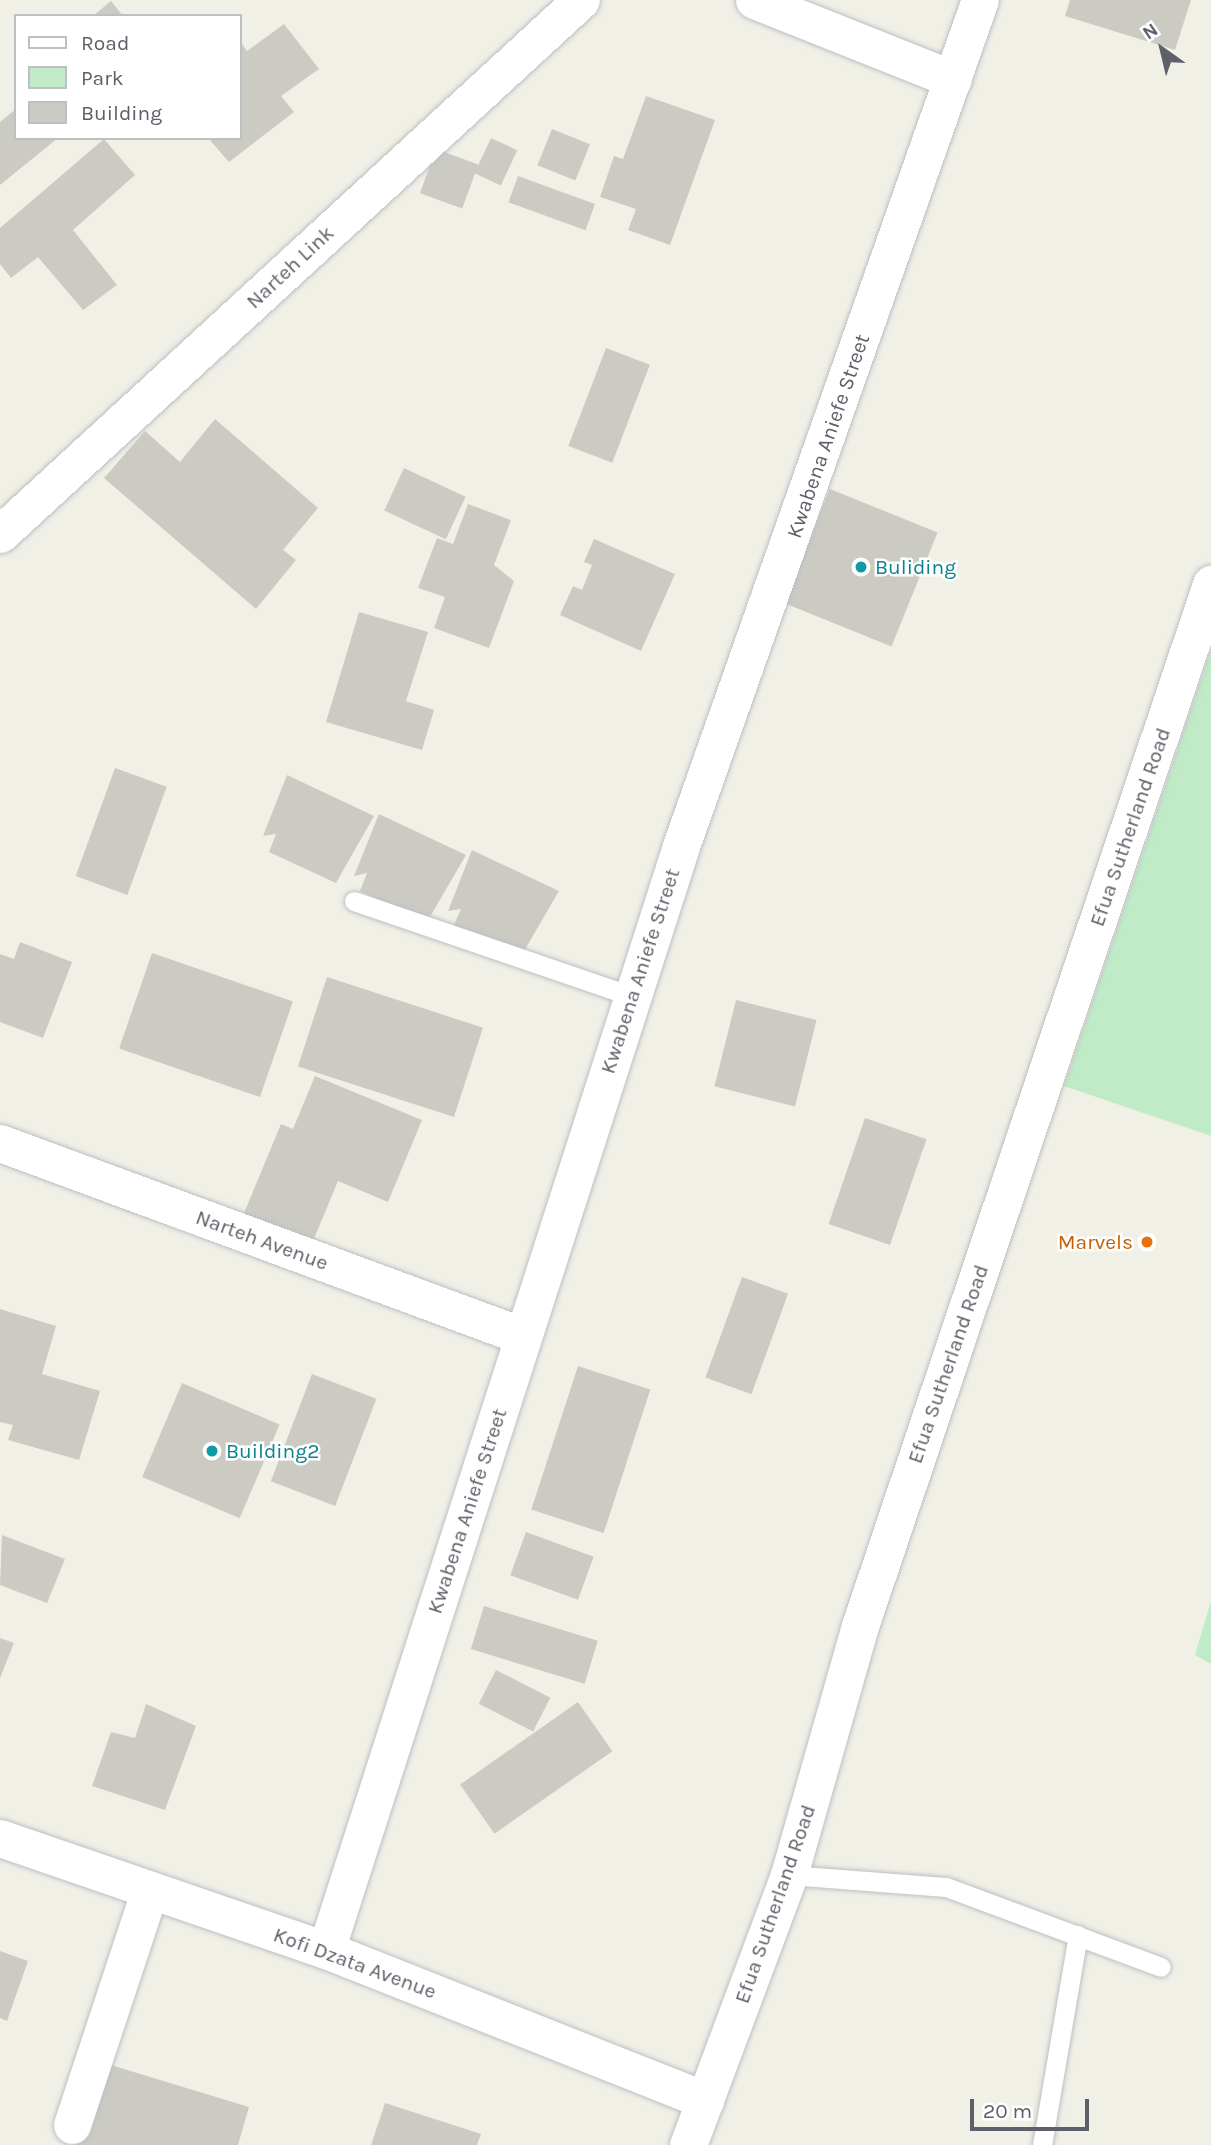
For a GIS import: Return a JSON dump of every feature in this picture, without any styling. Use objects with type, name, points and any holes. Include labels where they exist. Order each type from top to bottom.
[{"type":"street","name":"Narteh Link","points":[[0,534],[581,0]]},
{"type":"street","points":[[754,0],[953,79]]},
{"type":"street","name":"Kwabena Aniefe Street","points":[[326,1950],[631,996],[980,0]]},
{"type":"street","name":"Efua Sutherland Road","points":[[688,2145],[789,1875],[860,1626],[1211,587]]},
{"type":"street","name":"Narteh Avenue","points":[[0,1143],[523,1336]]},
{"type":"street","name":"Kofi Dzata Avenue","points":[[0,1838],[149,1892],[326,1950],[705,2100]]},
{"type":"street","points":[[72,2124],[149,1892]]},
{"type":"lane","points":[[354,901],[631,996]]},
{"type":"lane","points":[[789,1875],[946,1887],[1160,1967]]},
{"type":"lane","points":[[1042,2145],[1079,1936]]},
{"type":"green space","points":[[1211,650],[1211,1136],[1064,1086]]},
{"type":"green space","points":[[1211,1601],[1211,1664],[1195,1655]]},
{"type":"building","points":[[1070,0],[1191,0],[1175,50],[1065,16]]},
{"type":"building","points":[[111,1],[121,14],[95,14]]},
{"type":"building","points":[[284,24],[319,69],[281,96],[294,112],[229,162],[210,140],[242,140],[242,44],[247,51]]},
{"type":"building","points":[[646,96],[715,120],[670,245],[628,230],[636,209],[600,197],[614,156],[623,159]]},
{"type":"building","points":[[14,111],[14,140],[56,140],[0,185],[0,122]]},
{"type":"building","points":[[552,129],[590,144],[575,181],[537,165]]},
{"type":"building","points":[[491,138],[517,150],[501,186],[475,173]]},
{"type":"building","points":[[103,140],[135,175],[73,230],[117,285],[83,310],[38,257],[11,278],[0,264],[0,228]]},
{"type":"building","points":[[436,149],[478,164],[462,209],[420,193]]},
{"type":"building","points":[[518,176],[595,204],[585,230],[508,202]]},
{"type":"building","points":[[606,348],[650,365],[612,463],[568,446]]},
{"type":"building","points":[[215,419],[318,508],[283,550],[296,560],[256,609],[104,478],[145,431],[180,462]]},
{"type":"building","points":[[404,468],[466,497],[446,539],[384,511]]},
{"type":"building","name":"Buliding","points":[[830,489],[938,532],[891,646],[784,603]]},
{"type":"building","points":[[468,504],[511,520],[494,565],[514,581],[489,648],[434,628],[445,597],[418,588],[437,538],[453,544]]},
{"type":"building","points":[[594,539],[675,574],[641,651],[560,615],[573,586],[582,590],[592,565],[584,562]]},
{"type":"building","points":[[359,612],[428,632],[406,701],[434,710],[422,750],[326,722]]},
{"type":"building","points":[[115,768],[167,787],[127,895],[76,876]]},
{"type":"building","points":[[287,775],[374,816],[336,883],[269,852],[276,834],[263,836]]},
{"type":"building","points":[[379,814],[466,855],[427,922],[360,891],[367,873],[354,876]]},
{"type":"building","points":[[472,850],[559,891],[520,958],[453,927],[461,909],[448,911]]},
{"type":"building","points":[[20,942],[72,962],[43,1038],[0,1022],[0,954],[14,959]]},
{"type":"building","points":[[152,953],[293,1002],[260,1097],[119,1048]]},
{"type":"building","points":[[327,977],[483,1028],[454,1117],[298,1066]]},
{"type":"building","points":[[736,1000],[817,1020],[795,1106],[714,1086]]},
{"type":"building","points":[[315,1076],[422,1120],[388,1202],[338,1181],[311,1246],[242,1218],[281,1124],[293,1129]]},
{"type":"building","points":[[865,1118],[926,1139],[890,1245],[829,1224]]},
{"type":"building","points":[[742,1277],[788,1294],[751,1394],[705,1378]]},
{"type":"building","points":[[0,1309],[56,1326],[42,1374],[100,1391],[79,1460],[8,1440],[13,1425],[0,1422]]},
{"type":"building","points":[[578,1366],[650,1389],[604,1533],[531,1510]]},
{"type":"building","points":[[312,1374],[376,1399],[335,1506],[271,1481]]},
{"type":"building","name":"Building2","points":[[182,1383],[280,1424],[240,1518],[142,1477]]},
{"type":"building","points":[[526,1532],[594,1557],[578,1600],[510,1575]]},
{"type":"building","points":[[2,1535],[65,1559],[47,1603],[0,1585]]},
{"type":"building","points":[[484,1606],[598,1641],[585,1684],[471,1649]]},
{"type":"building","points":[[0,1638],[14,1643],[0,1678]]},
{"type":"building","points":[[496,1670],[550,1698],[533,1732],[479,1704]]},
{"type":"building","points":[[578,1702],[612,1751],[494,1834],[460,1785]]},
{"type":"building","points":[[146,1704],[196,1726],[165,1810],[92,1786],[111,1732],[135,1738]]},
{"type":"building","points":[[0,1951],[28,1961],[7,2021],[0,2018]]},
{"type":"building","points":[[101,2062],[249,2107],[238,2145],[74,2145]]},
{"type":"building","points":[[385,2103],[481,2134],[477,2145],[371,2145]]},
{"type":"place","name":"Buliding","points":[[861,567]]},
{"type":"place","name":"Marvels","points":[[1147,1242]]},
{"type":"place","name":"Building2","points":[[212,1451]]}]
